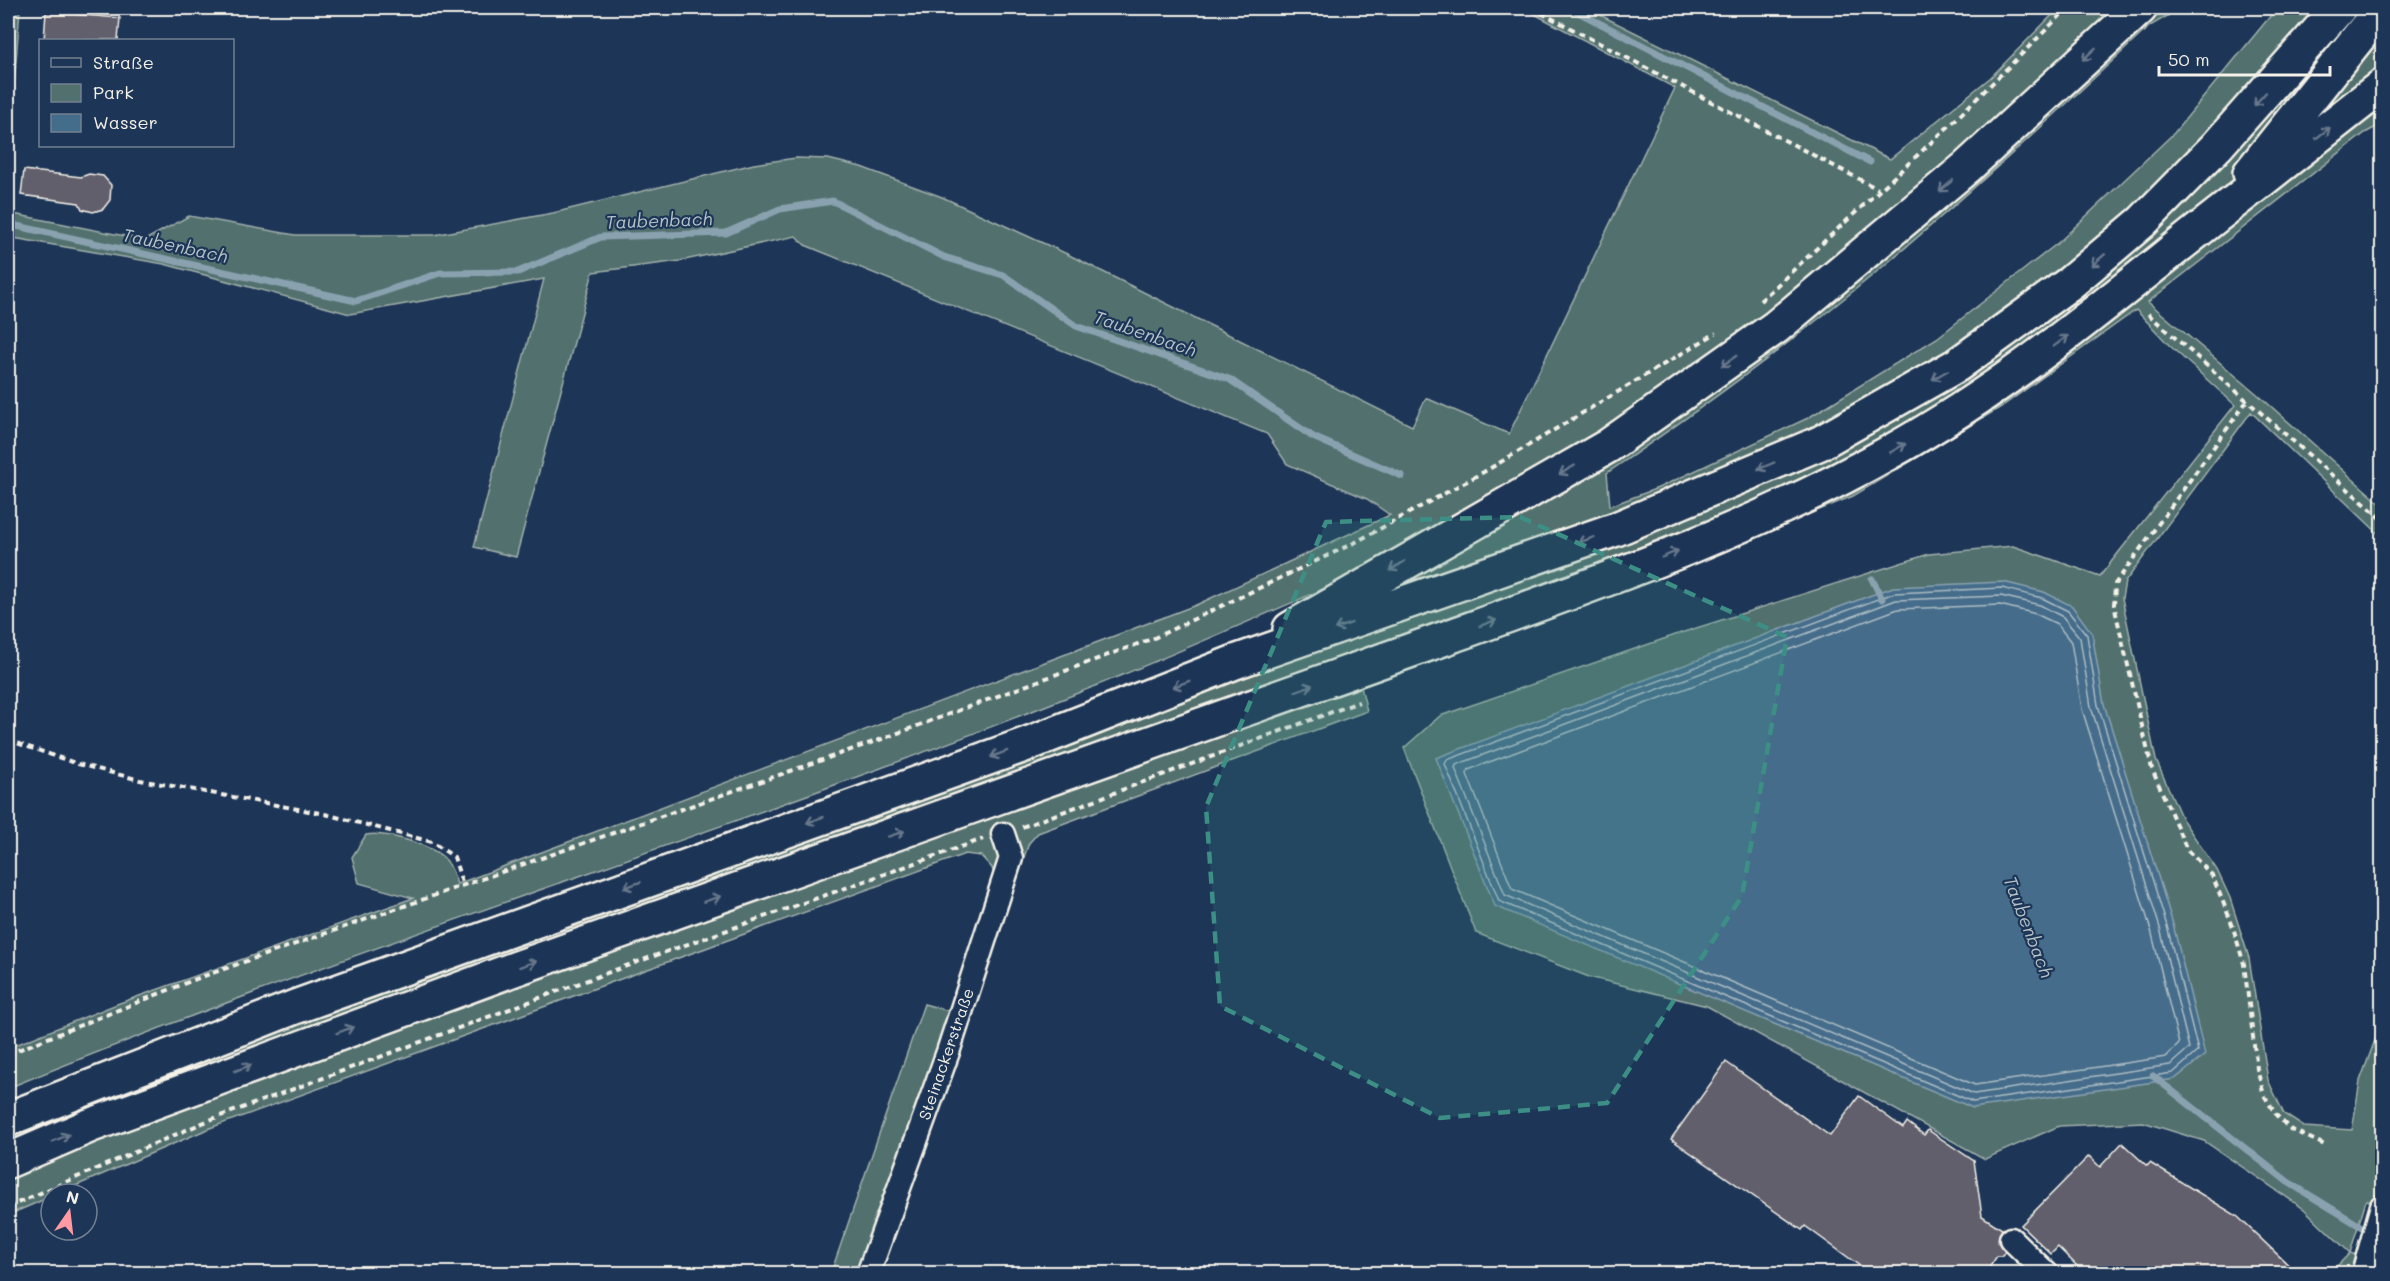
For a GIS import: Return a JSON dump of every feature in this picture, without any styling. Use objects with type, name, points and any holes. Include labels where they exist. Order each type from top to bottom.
[{"type":"highway","points":[[1235,663],[1402,562],[1608,446],[1776,327],[1959,175],[2140,8]]},
{"type":"highway","points":[[8,1119],[295,1007],[1030,743],[1235,663],[1616,529],[1820,443],[1948,371],[2070,284],[2142,222],[2217,146],[2339,8]]},
{"type":"highway","points":[[2210,221],[2382,8]]},
{"type":"highway","points":[[8,1161],[89,1126],[290,1050],[1473,628],[1636,569],[1733,528],[1847,476],[1957,412],[2049,350],[2382,86]]},
{"type":"street","name":"Steinackerstraße","points":[[868,1274],[948,1052],[1011,858],[1003,834]]},
{"type":"street","points":[[2365,1266],[2382,1206]]},
{"type":"street","points":[[2011,1239],[2047,1274]]},
{"type":"path","points":[[1532,8],[1878,189]]},
{"type":"path","points":[[1752,309],[1878,189],[1950,125],[2068,8]]},
{"type":"path","points":[[2148,314],[2382,519]]},
{"type":"path","points":[[8,1054],[201,977],[882,740],[1154,638],[1356,542],[1489,469],[1724,328]]},
{"type":"path","points":[[2247,401],[2115,584],[2114,605],[2152,769],[2187,850],[2212,875],[2235,934],[2244,964],[2257,1069],[2264,1095],[2276,1115],[2290,1129],[2327,1146]]},
{"type":"path","points":[[8,1207],[207,1121],[626,966],[970,842],[1003,834],[1359,702]]},
{"type":"path","points":[[8,740],[78,764],[140,780],[324,814],[432,842],[454,857],[463,886]]},
{"type":"highlighted area","points":[[1520,517],[1787,637],[1742,896],[1607,1103],[1440,1118],[1220,1006],[1206,807],[1326,522]]},
{"type":"green space","points":[[8,8],[20,8],[8,167]]},
{"type":"green space","points":[[1523,8],[1586,8],[1890,159],[1991,77],[2059,8],[2181,8],[2150,26],[1983,180],[1915,240],[1814,323],[1607,473],[1610,506],[1658,488],[1808,418],[1937,338],[2059,242],[2174,133],[2277,8],[2382,8],[2382,124],[2365,133],[2148,302],[2256,393],[2382,505],[2382,537],[2251,412],[2125,582],[2122,598],[2156,760],[2182,819],[2217,870],[2230,898],[2249,958],[2268,1080],[2284,1114],[2304,1127],[2352,1130],[2360,1081],[2382,1021],[2382,1205],[2366,1200],[2350,1253],[2304,1209],[2204,1141],[2143,1122],[2059,1126],[1985,1159],[1707,1006],[1589,977],[1476,933],[1404,748],[1440,716],[1687,631],[1929,554],[2013,546],[2100,576],[2235,405],[2169,345],[2136,310],[2001,407],[1853,496],[1689,564],[1361,687],[1367,711],[1038,833],[1029,843],[878,1273],[854,1270],[852,1273],[831,1273],[924,1004],[949,1011],[996,880],[992,868],[981,856],[965,854],[210,1128],[85,1182],[39,1182],[39,1202],[8,1215],[8,1178],[82,1148],[230,1091],[850,864],[1585,576],[8,1149],[8,1132],[494,948],[1574,557],[1825,458],[1360,610],[1344,580],[1209,639],[941,746],[406,937],[8,1088],[8,1048],[117,1004],[413,898],[359,883],[352,857],[366,835],[395,837],[430,849],[447,861],[457,884],[1196,605],[1390,515],[1367,499],[1287,464],[1267,434],[805,245],[796,236],[680,261],[593,272],[516,557],[474,547],[544,279],[350,314],[164,264],[8,237],[8,213],[145,240],[189,216],[295,235],[434,235],[553,213],[754,164],[796,158],[828,159],[861,167],[942,197],[1067,254],[1412,426],[1426,398],[1509,434],[1675,88]]},
{"type":"green space","points":[[2350,1253],[2382,1263],[2382,1273],[2330,1273]]},
{"type":"water","points":[[2003,582],[2044,592],[2072,606],[2092,633],[2104,704],[2173,924],[2205,1055],[2175,1079],[1973,1108],[1495,906],[1436,758],[1893,587]]},
{"type":"building","points":[[46,12],[120,18],[118,39],[44,39]]},
{"type":"building","points":[[24,170],[81,177],[89,174],[103,176],[111,185],[110,200],[103,209],[93,212],[82,209],[79,203],[21,195]]},
{"type":"building","points":[[1726,1062],[1830,1136],[1859,1096],[1903,1128],[1907,1122],[1924,1135],[1928,1130],[1974,1161],[1982,1216],[2002,1229],[1998,1242],[2005,1252],[1997,1256],[1985,1274],[1871,1274],[1805,1226],[1802,1230],[1671,1139]]},
{"type":"building","points":[[2122,1143],[2147,1166],[2150,1163],[2237,1216],[2298,1274],[2085,1274],[2058,1247],[2051,1254],[2021,1225],[2089,1156],[2100,1167]]},
{"type":"waterway","points":[[1570,8],[1870,162]]},
{"type":"waterway","name":"Taubenbach","points":[[8,224],[356,301],[440,273],[518,272],[601,237],[726,233],[780,209],[833,201],[944,257],[1003,275],[1076,326],[1229,379],[1313,437],[1402,476]]},
{"type":"waterway","name":"Taubenbach","points":[[1872,579],[1882,599]]},
{"type":"waterway","name":"Taubenbach","points":[[2153,1076],[2288,1182],[2370,1232]]}]
